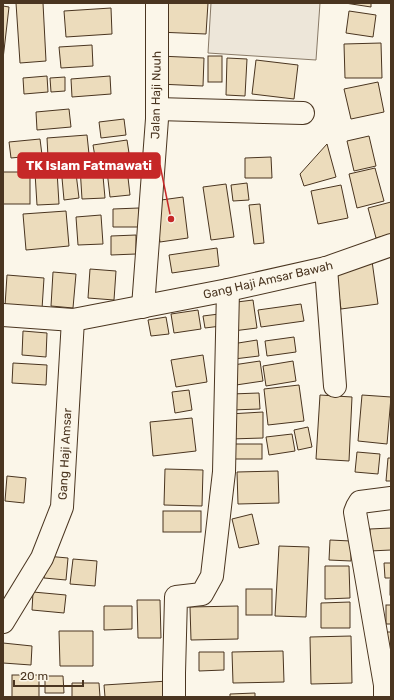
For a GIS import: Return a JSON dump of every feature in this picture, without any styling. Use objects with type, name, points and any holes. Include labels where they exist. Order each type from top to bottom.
[{"type":"street","name":"Jalan Haji Nuuh","points":[[143,307],[157,120],[157,3]]},
{"type":"street","points":[[157,109],[303,113]]},
{"type":"street","name":"Gang Haji Amsar Bawah","points":[[3,315],[73,320],[228,290],[326,268],[391,245]]},
{"type":"street","points":[[326,268],[335,386]]},
{"type":"street","points":[[174,697],[176,597],[202,594],[212,576],[224,472],[228,290]]},
{"type":"street","name":"Gang Haji Amsar","points":[[3,622],[42,558],[62,507],[73,320]]},
{"type":"street","points":[[387,689],[355,512],[360,502],[391,498]]},
{"type":"shaded area","points":[[211,3],[320,3],[316,60],[208,53]]},
{"type":"building","points":[[16,3],[43,3],[46,61],[20,63]]},
{"type":"building","points":[[159,3],[208,3],[206,34],[157,32]]},
{"type":"building","points":[[345,3],[371,3],[371,7]]},
{"type":"building","points":[[3,6],[9,7],[3,59]]},
{"type":"building","points":[[111,8],[112,34],[66,37],[64,11]]},
{"type":"building","points":[[349,11],[376,15],[373,37],[346,33]]},
{"type":"building","points":[[381,43],[382,78],[345,78],[344,44]]},
{"type":"building","points":[[92,45],[93,66],[61,68],[59,47]]},
{"type":"building","points":[[159,56],[204,58],[203,86],[158,84]]},
{"type":"building","points":[[208,56],[222,56],[222,82],[208,82]]},
{"type":"building","points":[[227,58],[247,59],[245,96],[226,95]]},
{"type":"building","points":[[256,60],[298,65],[294,99],[252,94]]},
{"type":"building","points":[[47,76],[48,92],[24,94],[23,78]]},
{"type":"building","points":[[110,76],[111,94],[72,97],[71,79]]},
{"type":"building","points":[[65,77],[65,91],[51,92],[50,78]]},
{"type":"building","points":[[378,82],[384,112],[351,119],[344,89]]},
{"type":"building","points":[[69,109],[71,127],[37,130],[36,112]]},
{"type":"building","points":[[124,119],[126,135],[101,138],[99,122]]},
{"type":"building","points":[[87,135],[89,154],[48,157],[47,138]]},
{"type":"building","points":[[369,136],[376,166],[354,171],[347,141]]},
{"type":"building","points":[[40,139],[42,155],[11,158],[9,142]]},
{"type":"building","points":[[127,140],[129,153],[95,157],[93,145]]},
{"type":"building","points":[[327,144],[336,177],[304,186],[300,174]]},
{"type":"building","points":[[271,157],[272,178],[245,178],[245,158]]},
{"type":"building","points":[[126,160],[130,195],[110,197],[106,162]]},
{"type":"building","points":[[75,165],[79,198],[64,200],[61,167]]},
{"type":"building","points":[[102,165],[105,198],[82,199],[80,167]]},
{"type":"building","points":[[375,168],[384,201],[357,208],[349,174]]},
{"type":"building","points":[[57,171],[59,204],[37,205],[35,173]]},
{"type":"building","points":[[3,172],[30,172],[30,204],[3,204]]},
{"type":"building","points":[[247,183],[249,200],[233,201],[231,185]]},
{"type":"building","points":[[226,184],[234,237],[211,240],[203,187]]},
{"type":"building","points":[[341,185],[348,218],[318,224],[311,191]]},
{"type":"building","points":[[183,197],[188,238],[160,242],[154,201]]},
{"type":"building","points":[[391,202],[391,234],[376,238],[368,208]]},
{"type":"building","points":[[260,204],[264,243],[254,244],[249,205]]},
{"type":"building","points":[[139,208],[139,227],[113,227],[113,209]]},
{"type":"building","points":[[66,211],[69,246],[26,250],[23,214]]},
{"type":"building","points":[[101,215],[103,244],[78,245],[76,217]]},
{"type":"building","points":[[136,235],[136,254],[111,255],[111,236]]},
{"type":"building","points":[[217,248],[219,266],[172,273],[169,255]]},
{"type":"building","points":[[372,261],[378,304],[341,309],[335,267]]},
{"type":"building","points":[[90,269],[116,271],[114,300],[88,298]]},
{"type":"building","points":[[53,272],[76,274],[73,308],[51,306]]},
{"type":"building","points":[[7,275],[44,278],[42,309],[5,306]]},
{"type":"building","points":[[253,300],[257,328],[233,331],[229,303]]},
{"type":"building","points":[[301,304],[304,321],[261,327],[258,310]]},
{"type":"building","points":[[198,310],[201,329],[174,333],[171,314]]},
{"type":"building","points":[[219,314],[221,326],[205,328],[203,316]]},
{"type":"building","points":[[166,317],[169,334],[151,336],[148,320]]},
{"type":"building","points":[[23,331],[47,333],[46,357],[22,355]]},
{"type":"building","points":[[294,337],[296,352],[267,356],[265,341]]},
{"type":"building","points":[[257,340],[259,356],[234,359],[232,344]]},
{"type":"building","points":[[203,355],[207,382],[176,387],[171,360]]},
{"type":"building","points":[[260,361],[263,381],[236,385],[233,365]]},
{"type":"building","points":[[293,361],[296,381],[266,386],[263,366]]},
{"type":"building","points":[[13,363],[47,365],[46,385],[12,383]]},
{"type":"building","points":[[299,385],[304,421],[268,425],[264,389]]},
{"type":"building","points":[[189,390],[192,410],[175,413],[172,392]]},
{"type":"building","points":[[259,393],[260,409],[231,410],[231,394]]},
{"type":"building","points":[[320,395],[352,397],[349,461],[316,459]]},
{"type":"building","points":[[362,395],[391,397],[387,444],[358,441]]},
{"type":"building","points":[[263,412],[263,438],[230,439],[229,414]]},
{"type":"building","points":[[192,418],[196,451],[153,456],[150,422]]},
{"type":"building","points":[[308,427],[312,447],[298,450],[294,430]]},
{"type":"building","points":[[292,434],[295,451],[269,455],[266,437]]},
{"type":"building","points":[[227,444],[262,444],[262,459],[227,459]]},
{"type":"building","points":[[357,452],[380,454],[378,474],[355,472]]},
{"type":"building","points":[[388,458],[391,458],[391,481],[386,481]]},
{"type":"building","points":[[165,469],[203,470],[202,506],[164,505]]},
{"type":"building","points":[[278,471],[279,503],[238,504],[237,472]]},
{"type":"building","points":[[7,476],[26,478],[24,503],[5,501]]},
{"type":"building","points":[[163,511],[201,511],[201,532],[163,532]]},
{"type":"building","points":[[252,514],[259,544],[239,548],[232,519]]},
{"type":"building","points":[[391,528],[391,550],[370,551],[370,529]]},
{"type":"building","points":[[330,540],[351,541],[351,561],[329,560]]},
{"type":"building","points":[[279,546],[309,547],[306,617],[275,616]]},
{"type":"building","points":[[46,556],[68,558],[66,580],[44,578]]},
{"type":"building","points":[[73,559],[97,561],[95,586],[70,584]]},
{"type":"building","points":[[384,563],[391,563],[391,578],[385,578]]},
{"type":"building","points":[[325,566],[349,566],[350,598],[325,599]]},
{"type":"building","points":[[391,580],[391,595],[390,595]]},
{"type":"building","points":[[246,589],[272,589],[272,615],[246,615]]},
{"type":"building","points":[[33,592],[66,595],[64,613],[32,610]]},
{"type":"building","points":[[137,600],[160,600],[161,638],[138,638]]},
{"type":"building","points":[[350,602],[350,628],[321,628],[321,603]]},
{"type":"building","points":[[386,605],[391,605],[391,624],[386,624]]},
{"type":"building","points":[[104,606],[132,606],[132,629],[104,630]]},
{"type":"building","points":[[238,606],[238,639],[191,640],[190,607]]},
{"type":"building","points":[[59,631],[93,631],[93,666],[60,666]]},
{"type":"building","points":[[387,632],[391,632],[391,654],[386,653]]},
{"type":"building","points":[[351,636],[352,683],[311,684],[310,637]]},
{"type":"building","points":[[3,643],[32,646],[31,665],[3,663]]},
{"type":"building","points":[[283,651],[284,682],[233,683],[232,652]]},
{"type":"building","points":[[199,652],[224,652],[224,670],[199,671]]},
{"type":"building","points":[[12,675],[39,675],[39,697],[12,697]]},
{"type":"building","points":[[45,676],[63,676],[64,693],[45,693]]},
{"type":"building","points":[[168,681],[168,697],[105,697],[104,685]]},
{"type":"building","points":[[72,683],[99,683],[100,697],[72,697]]},
{"type":"building","points":[[255,693],[255,697],[230,697],[230,694]]},
{"type":"place","name":"TK Islam Fatmawati","points":[[171,219]]}]
